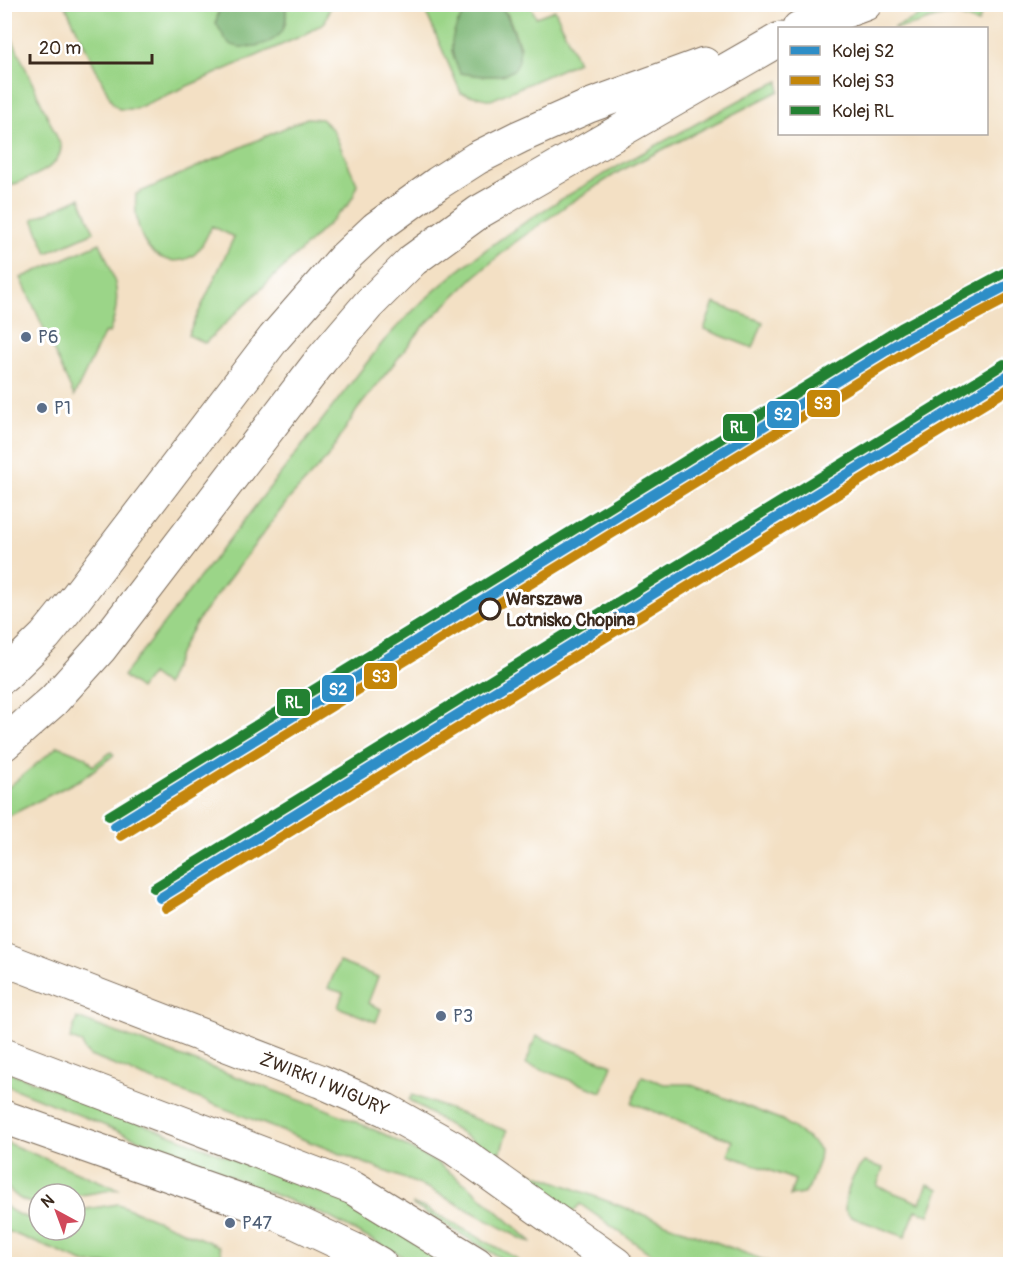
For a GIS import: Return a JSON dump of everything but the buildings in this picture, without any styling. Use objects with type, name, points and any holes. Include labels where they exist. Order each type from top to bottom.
[{"type":"street","points":[[802,27],[865,4]]},
{"type":"street","points":[[4,676],[45,636],[75,599],[267,347],[306,300],[343,259],[376,228],[477,158],[519,137],[590,106],[778,38]]},
{"type":"street","points":[[4,744],[53,701],[100,649],[321,360],[368,305],[413,260],[478,212],[778,38]]},
{"type":"street","name":"ŻWIRKI I WIGURY","points":[[4,959],[320,1081],[386,1110],[454,1148],[615,1264]]},
{"type":"street","points":[[4,1054],[353,1188],[477,1264]]},
{"type":"street","points":[[4,1117],[273,1212],[380,1264]]},
{"type":"green space","points":[[946,4],[985,5],[978,23],[961,17],[947,16],[905,27],[895,27]]},
{"type":"green space","points":[[65,5],[216,5],[219,8],[286,22],[286,5],[331,5],[325,22],[304,35],[135,109],[119,109],[113,104]]},
{"type":"green space","points":[[216,5],[286,5],[284,26],[278,36],[268,42],[247,47],[234,46],[227,41],[216,23],[219,9]]},
{"type":"green space","points":[[423,5],[472,5],[458,23],[452,52],[520,47],[508,15],[498,5],[530,5],[536,17],[555,10],[578,62],[491,100],[461,93]]},
{"type":"green space","points":[[472,5],[498,5],[508,18],[519,49],[519,60],[515,68],[507,73],[486,76],[460,73],[454,57],[452,41],[459,21]]},
{"type":"green space","points":[[5,23],[61,146],[55,162],[48,168],[5,188]]},
{"type":"green space","points":[[778,81],[778,92],[620,171],[570,203],[514,243],[474,277],[423,327],[357,410],[327,458],[289,499],[196,623],[184,643],[166,685],[151,674],[140,689],[123,676],[383,342],[422,302],[464,266],[555,203],[749,95]]},
{"type":"green space","points":[[307,118],[321,119],[333,130],[357,184],[354,195],[348,205],[205,343],[188,335],[234,237],[212,226],[195,254],[186,259],[168,260],[159,256],[145,243],[136,214],[136,194]]},
{"type":"green space","points":[[80,198],[94,232],[47,253],[33,219]]},
{"type":"green space","points":[[100,243],[116,287],[114,320],[109,333],[105,332],[74,396],[21,278]]},
{"type":"green space","points":[[714,303],[763,322],[753,348],[704,329]]},
{"type":"green space","points":[[58,746],[86,757],[93,766],[111,752],[114,755],[83,778],[5,818],[5,790]]},
{"type":"green space","points":[[339,962],[378,977],[368,1003],[381,1009],[376,1022],[338,1007],[343,993],[328,988]]},
{"type":"green space","points":[[77,1018],[312,1103],[384,1134],[437,1163],[471,1188],[532,1242],[524,1240],[428,1188],[90,1056],[84,1050],[82,1043],[70,1039]]},
{"type":"green space","points":[[536,1036],[612,1065],[602,1092],[526,1064]]},
{"type":"green space","points":[[4,1070],[355,1206],[449,1264],[416,1264],[327,1216],[5,1085]]},
{"type":"green space","points":[[642,1076],[664,1084],[689,1084],[782,1120],[820,1150],[819,1160],[809,1187],[803,1194],[790,1196],[795,1180],[728,1155],[733,1141],[632,1103]]},
{"type":"green space","points":[[412,1095],[507,1131],[501,1151],[495,1155],[409,1100]]},
{"type":"green space","points":[[5,1142],[118,1189],[87,1194],[87,1182],[27,1182],[27,1202],[16,1196],[5,1185]]},
{"type":"green space","points":[[864,1162],[883,1168],[877,1186],[920,1203],[928,1184],[939,1189],[929,1215],[916,1210],[905,1237],[851,1217],[845,1210],[850,1184]]},
{"type":"green space","points":[[506,1163],[774,1264],[665,1264],[580,1204],[573,1212]]},
{"type":"green space","points":[[118,1204],[219,1246],[225,1264],[88,1264],[34,1242],[87,1242],[87,1209]]},
{"type":"green space","points":[[413,1204],[425,1208],[516,1258],[520,1264],[510,1264]]},
{"type":"green space","points":[[5,1205],[27,1217],[27,1239],[5,1230]]},
{"type":"rail line","name":"RL","points":[[109,816],[901,328],[1004,273]]},
{"type":"rail line","name":"S2","points":[[115,826],[907,338],[1010,284]]},
{"type":"rail line","name":"S3","points":[[121,836],[913,348],[1010,297]]},
{"type":"rail line","name":"RL","points":[[154,888],[1004,364]]},
{"type":"rail line","name":"S2","points":[[160,898],[1010,374]]},
{"type":"rail line","name":"S3","points":[[166,908],[1010,388]]},
{"type":"place","name":"P6","points":[[26,337]]},
{"type":"place","name":"P1","points":[[42,408]]},
{"type":"place","name":"Warszawa Lotnisko Chopina","points":[[490,609]]},
{"type":"place","name":"P3","points":[[441,1016]]},
{"type":"place","name":"P47","points":[[230,1223]]}]
